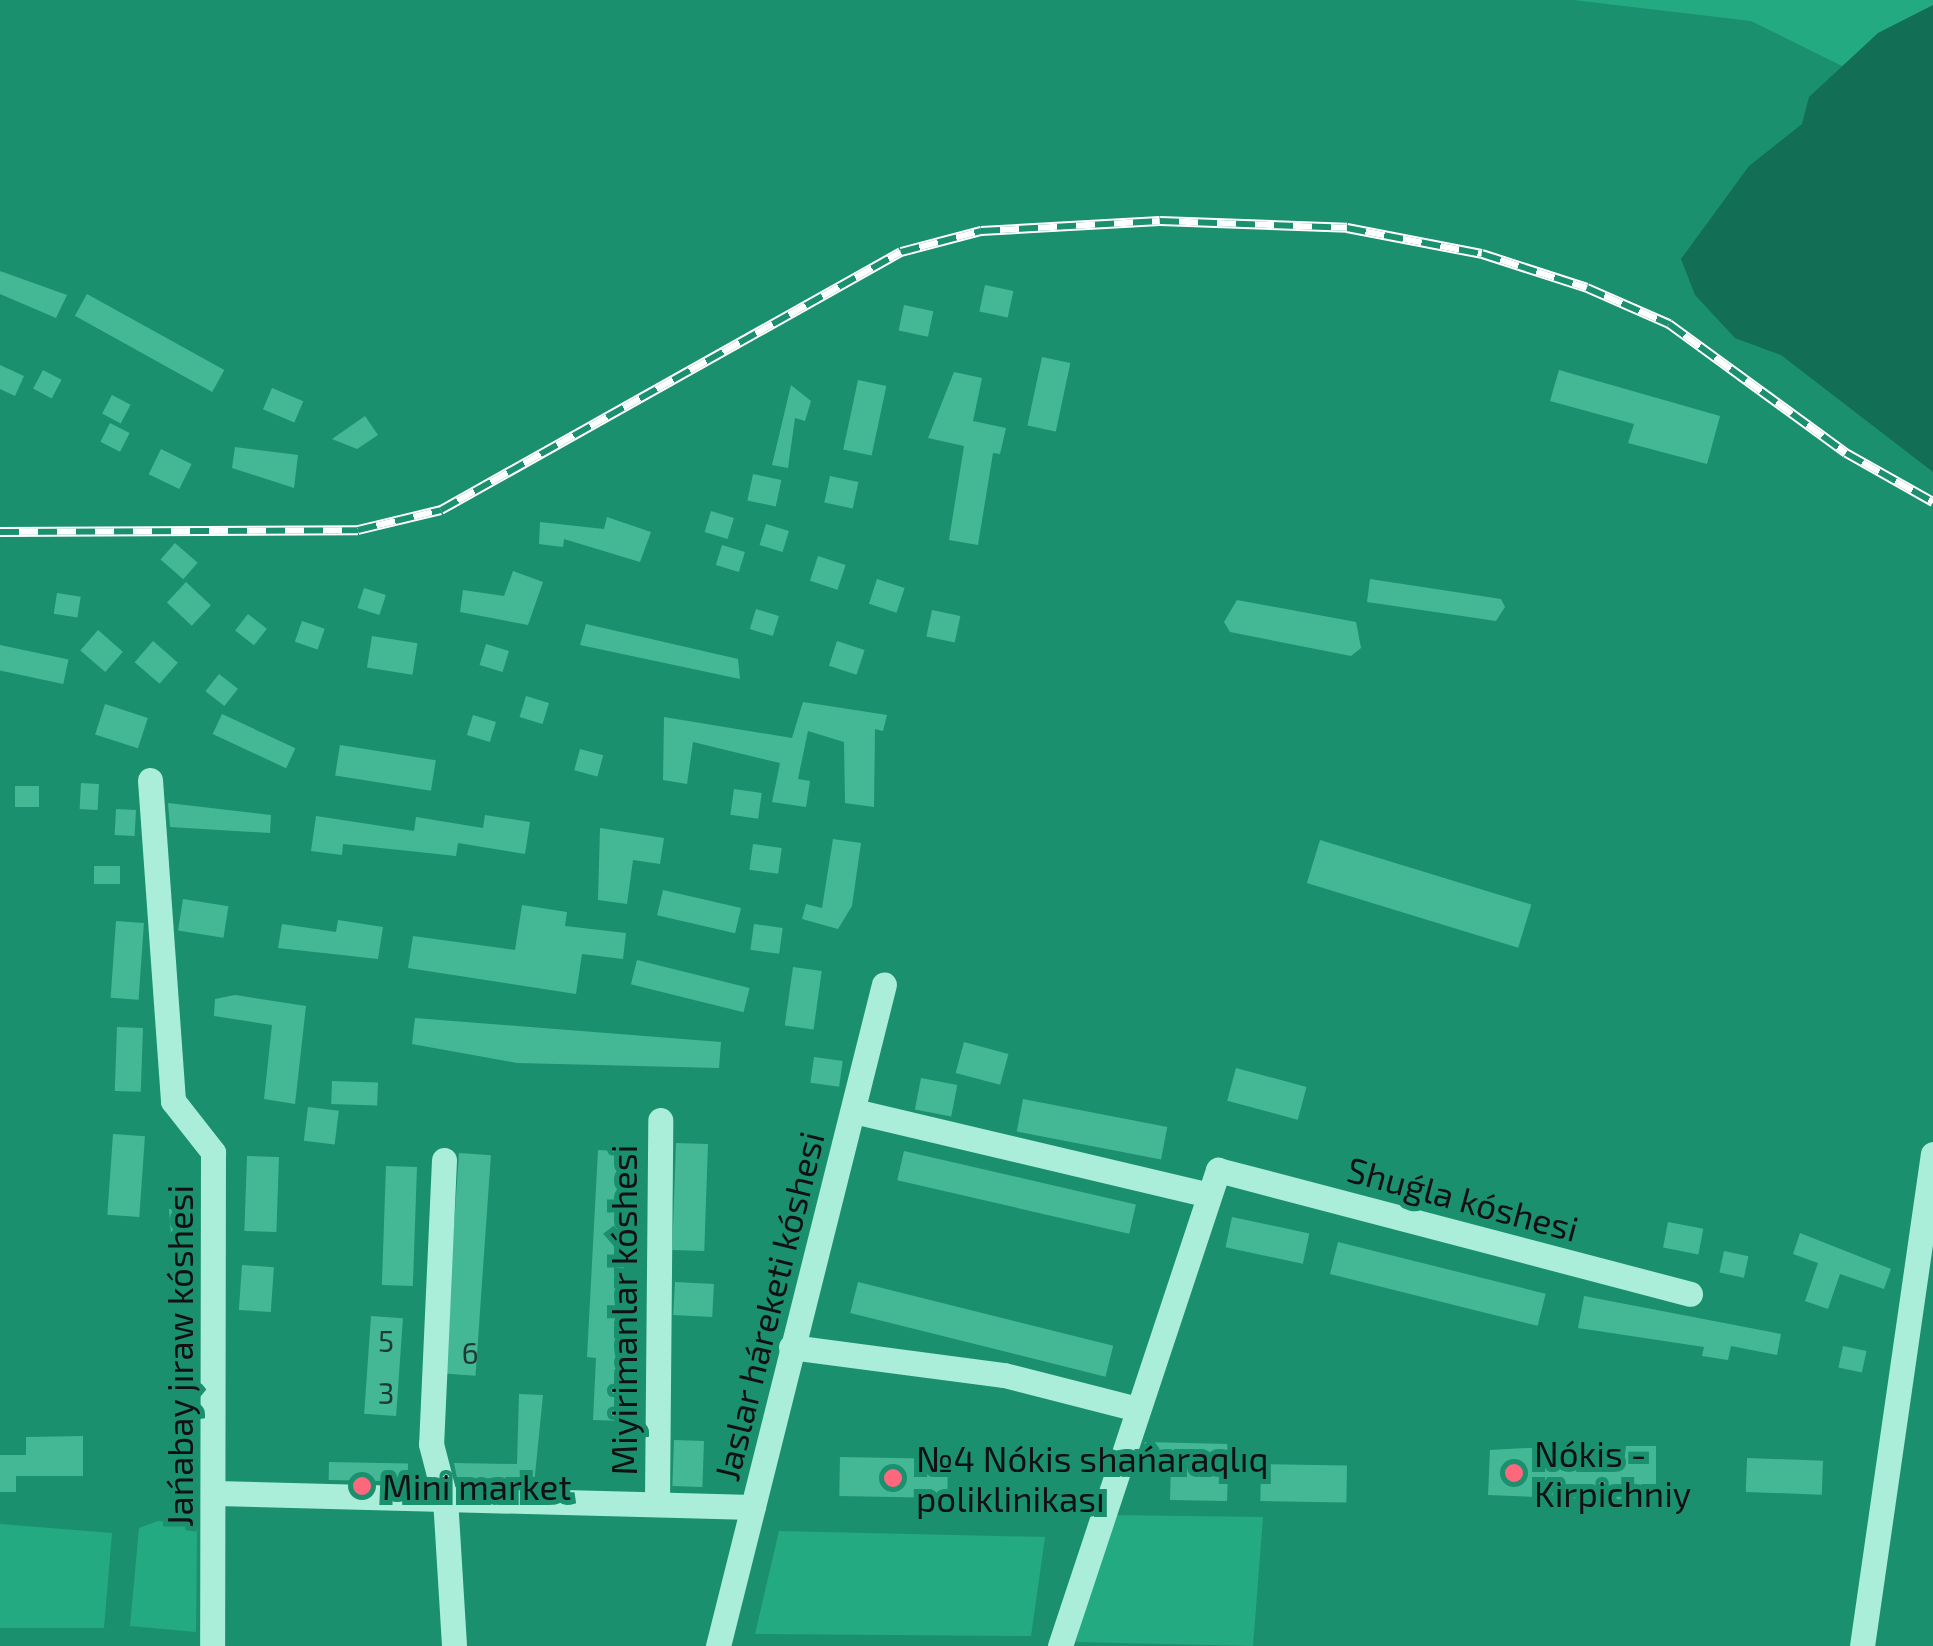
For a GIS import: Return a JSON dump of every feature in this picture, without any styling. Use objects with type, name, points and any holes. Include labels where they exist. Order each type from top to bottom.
[{"type":"street","name":"Jańabay jıraw kóshesi","points":[[150,780],[173,1101],[213,1152],[212,1646]]},
{"type":"street","name":"Jaslar háreketi kóshesi","points":[[718,1646],[884,984]]},
{"type":"street","points":[[854,1111],[1209,1196],[1133,1408],[1060,1646]]},
{"type":"street","name":"Miyirimanlar kóshesi","points":[[657,1500],[660,1120]]},
{"type":"street","points":[[1862,1646],[1933,1154]]},
{"type":"street","points":[[444,1160],[430,1444],[445,1498],[454,1646]]},
{"type":"street","name":"Shuǵla kóshesi","points":[[1209,1196],[1218,1170],[1690,1294]]},
{"type":"street","points":[[791,1347],[1004,1375],[1133,1408]]},
{"type":"street","points":[[215,1493],[657,1500],[753,1507]]},
{"type":"shaded area","points":[[1573,0],[1933,0],[1933,5],[1842,66],[1751,21]]},
{"type":"shaded area","points":[[1933,5],[1933,472],[1781,355],[1735,338],[1695,295],[1681,259],[1749,166],[1802,124],[1809,97],[1878,33]]},
{"type":"shaded area","points":[[1110,1515],[1263,1517],[1253,1646],[1076,1642]]},
{"type":"shaded area","points":[[158,1521],[197,1525],[196,1632],[130,1626],[139,1528]]},
{"type":"shaded area","points":[[0,1524],[112,1533],[104,1628],[0,1628]]},
{"type":"shaded area","points":[[779,1531],[1045,1537],[1031,1636],[755,1634]]},
{"type":"building","points":[[0,271],[67,295],[56,318],[0,294]]},
{"type":"building","points":[[985,285],[1013,291],[1008,317],[979,311]]},
{"type":"building","points":[[87,294],[224,370],[212,392],[75,316]]},
{"type":"building","points":[[904,305],[933,311],[928,337],[899,330]]},
{"type":"building","points":[[1042,357],[1070,363],[1056,431],[1027,425]]},
{"type":"building","points":[[0,365],[24,376],[15,396],[0,389]]},
{"type":"building","points":[[43,370],[62,380],[52,398],[33,389]]},
{"type":"building","points":[[1559,370],[1720,416],[1707,464],[1628,443],[1634,424],[1550,401]]},
{"type":"building","points":[[954,372],[982,378],[973,421],[1006,428],[1000,454],[993,453],[978,545],[949,540],[964,446],[928,438]]},
{"type":"building","points":[[858,380],[886,386],[872,455],[843,449]]},
{"type":"building","points":[[791,385],[811,401],[805,421],[795,418],[788,468],[772,465]]},
{"type":"building","points":[[272,388],[303,401],[294,422],[263,409]]},
{"type":"building","points":[[112,395],[131,405],[121,423],[102,414]]},
{"type":"building","points":[[365,416],[378,435],[357,449],[332,439]]},
{"type":"building","points":[[110,423],[130,433],[120,452],[100,442]]},
{"type":"building","points":[[235,447],[298,455],[294,488],[232,468]]},
{"type":"building","points":[[161,449],[192,464],[179,489],[149,474]]},
{"type":"building","points":[[753,474],[781,480],[776,506],[747,500]]},
{"type":"building","points":[[830,476],[858,482],[853,508],[824,502]]},
{"type":"building","points":[[711,511],[734,518],[728,539],[705,532]]},
{"type":"building","points":[[607,517],[651,532],[640,562],[564,539],[563,547],[539,544],[540,522],[604,529]]},
{"type":"building","points":[[766,524],[789,531],[783,552],[760,545]]},
{"type":"building","points":[[175,543],[198,563],[183,579],[161,560]]},
{"type":"building","points":[[722,545],[745,552],[739,572],[716,565]]},
{"type":"building","points":[[818,556],[846,565],[838,590],[810,581]]},
{"type":"building","points":[[513,571],[543,582],[528,625],[460,612],[463,590],[504,596]]},
{"type":"building","points":[[877,579],[905,588],[897,613],[869,604]]},
{"type":"building","points":[[1370,579],[1501,599],[1505,607],[1496,621],[1367,602]]},
{"type":"building","points":[[186,582],[211,605],[192,626],[167,602]]},
{"type":"building","points":[[364,588],[386,595],[379,615],[358,608]]},
{"type":"building","points":[[57,593],[81,597],[77,617],[54,614]]},
{"type":"building","points":[[1237,600],[1356,622],[1361,648],[1351,656],[1230,632],[1224,622]]},
{"type":"building","points":[[756,609],[779,616],[773,636],[750,629]]},
{"type":"building","points":[[932,610],[960,616],[955,642],[926,636]]},
{"type":"building","points":[[248,614],[267,629],[254,645],[235,631]]},
{"type":"building","points":[[302,621],[325,629],[318,650],[295,642]]},
{"type":"building","points":[[586,624],[738,659],[740,679],[580,645]]},
{"type":"building","points":[[98,630],[123,652],[105,672],[80,650]]},
{"type":"building","points":[[372,636],[417,643],[412,675],[367,668]]},
{"type":"building","points":[[153,641],[178,663],[160,684],[135,662]]},
{"type":"building","points":[[837,641],[865,650],[857,675],[829,666]]},
{"type":"building","points":[[486,644],[509,651],[503,672],[480,665]]},
{"type":"building","points":[[0,645],[68,660],[63,684],[0,671]]},
{"type":"building","points":[[219,674],[238,689],[224,706],[205,691]]},
{"type":"building","points":[[526,696],[549,703],[543,724],[520,717]]},
{"type":"building","points":[[803,702],[887,715],[883,731],[875,729],[874,807],[845,803],[844,742],[808,731],[798,779],[810,781],[806,807],[772,802],[780,763],[693,742],[687,784],[663,780],[664,717],[792,738]]},
{"type":"building","points":[[105,704],[148,718],[138,748],[95,734]]},
{"type":"building","points":[[222,714],[295,748],[286,768],[213,734]]},
{"type":"building","points":[[473,715],[496,722],[490,742],[467,735]]},
{"type":"building","points":[[340,745],[436,760],[431,791],[335,776]]},
{"type":"building","points":[[580,749],[603,755],[597,776],[574,770]]},
{"type":"building","points":[[81,783],[99,784],[98,810],[80,809]]},
{"type":"building","points":[[15,786],[39,786],[39,807],[15,807]]},
{"type":"building","points":[[734,789],[762,793],[758,819],[730,815]]},
{"type":"building","points":[[168,803],[271,815],[270,833],[170,827]]},
{"type":"building","points":[[116,809],[136,810],[135,836],[115,835]]},
{"type":"building","points":[[485,815],[530,822],[525,854],[458,843],[456,856],[343,844],[342,855],[311,851],[316,816],[414,831],[416,817],[483,828]]},
{"type":"building","points":[[600,828],[664,838],[660,864],[633,860],[627,904],[598,900]]},
{"type":"building","points":[[833,839],[861,843],[852,906],[838,929],[802,919],[806,904],[822,908]]},
{"type":"building","points":[[1320,840],[1531,905],[1518,948],[1307,883]]},
{"type":"building","points":[[753,844],[782,848],[778,874],[749,870]]},
{"type":"building","points":[[94,866],[120,866],[120,884],[94,884]]},
{"type":"building","points":[[663,890],[741,908],[735,933],[657,915]]},
{"type":"building","points":[[183,899],[228,906],[223,938],[178,931]]},
{"type":"building","points":[[522,905],[567,912],[565,926],[626,933],[623,959],[582,954],[576,994],[408,968],[413,936],[515,950]]},
{"type":"building","points":[[338,920],[383,927],[378,959],[278,948],[282,924],[336,932]]},
{"type":"building","points":[[116,921],[144,923],[139,1000],[111,998]]},
{"type":"building","points":[[754,924],[783,928],[779,954],[750,950]]},
{"type":"building","points":[[637,960],[750,988],[744,1012],[631,984]]},
{"type":"building","points":[[793,967],[822,971],[814,1029],[785,1025]]},
{"type":"building","points":[[235,995],[306,1006],[295,1104],[264,1099],[272,1025],[214,1016],[215,999]]},
{"type":"building","points":[[415,1018],[721,1042],[719,1068],[517,1063],[412,1044]]},
{"type":"building","points":[[117,1027],[143,1028],[141,1092],[115,1091]]},
{"type":"building","points":[[964,1042],[1008,1054],[1000,1085],[956,1073]]},
{"type":"building","points":[[814,1057],[843,1061],[839,1087],[810,1083]]},
{"type":"building","points":[[1236,1068],[1307,1087],[1298,1120],[1227,1101]]},
{"type":"building","points":[[921,1078],[957,1085],[951,1116],[915,1109]]},
{"type":"building","points":[[332,1081],[378,1083],[377,1106],[331,1104]]},
{"type":"building","points":[[1023,1099],[1167,1127],[1161,1159],[1017,1131]]},
{"type":"building","points":[[308,1107],[339,1111],[335,1145],[304,1141]]},
{"type":"building","points":[[113,1134],[145,1136],[139,1217],[107,1215]]},
{"type":"building","points":[[676,1143],[708,1144],[704,1251],[672,1250]]},
{"type":"building","points":[[598,1150],[630,1152],[618,1376],[627,1376],[625,1421],[593,1420],[596,1358],[587,1357]]},
{"type":"building","points":[[904,1151],[1136,1205],[1129,1234],[897,1180]]},
{"type":"building","points":[[459,1153],[491,1155],[476,1376],[444,1373]]},
{"type":"building","points":[[247,1156],[279,1157],[276,1232],[244,1231]]},
{"type":"building","points":[[386,1166],[417,1167],[413,1286],[382,1285]]},
{"type":"building","points":[[197,1208],[196,1306],[177,1306],[169,1209]]},
{"type":"building","points":[[1232,1217],[1309,1233],[1303,1264],[1226,1247]]},
{"type":"building","points":[[1668,1222],[1703,1229],[1698,1254],[1663,1248]]},
{"type":"building","points":[[1800,1233],[1891,1269],[1884,1289],[1840,1274],[1828,1309],[1805,1301],[1818,1263],[1793,1254]]},
{"type":"building","points":[[1338,1242],[1546,1294],[1538,1326],[1330,1274]]},
{"type":"building","points":[[1724,1251],[1748,1256],[1744,1278],[1719,1273]]},
{"type":"building","points":[[242,1265],[274,1267],[271,1312],[239,1310]]},
{"type":"building","points":[[675,1282],[714,1284],[712,1317],[673,1315]]},
{"type":"building","points":[[858,1282],[1113,1346],[1105,1377],[850,1313]]},
{"type":"building","points":[[1584,1296],[1781,1334],[1777,1355],[1731,1346],[1728,1360],[1702,1356],[1704,1347],[1578,1328]]},
{"type":"building","points":[[371,1316],[403,1318],[396,1416],[364,1414]]},
{"type":"building","points":[[1843,1346],[1866,1351],[1862,1373],[1838,1368]]},
{"type":"building","points":[[519,1394],[543,1395],[534,1485],[458,1483],[454,1463],[517,1464]]},
{"type":"building","points":[[83,1436],[83,1476],[16,1476],[16,1492],[0,1492],[0,1455],[26,1455],[26,1437]]},
{"type":"building","points":[[674,1440],[704,1441],[702,1487],[672,1486]]},
{"type":"building","points":[[1145,1442],[1229,1444],[1227,1501],[1170,1500],[1171,1462],[1138,1462]]},
{"type":"building","points":[[1656,1446],[1656,1502],[1488,1495],[1490,1450]]},
{"type":"building","name":"№4 Nókis shańaraqlıq poliklinikası","points":[[840,1457],[948,1459],[947,1498],[839,1496]]},
{"type":"building","points":[[1747,1458],[1823,1461],[1822,1495],[1746,1492]]},
{"type":"building","points":[[329,1462],[408,1463],[408,1481],[329,1480]]},
{"type":"building","points":[[1261,1464],[1347,1466],[1346,1502],[1260,1501]]},
{"type":"railway","points":[[0,532],[358,530],[441,510],[901,252],[981,231],[1160,221],[1347,228],[1482,254],[1587,288],[1669,324],[1846,453],[1933,502]]},
{"type":"place","name":"Nókis - Kirpichniy","points":[[1514,1473]]},
{"type":"place","name":"№4 Nókis shańaraqlıq poliklinikası","points":[[893,1478]]},
{"type":"place","name":"Mini market","points":[[362,1486]]}]
